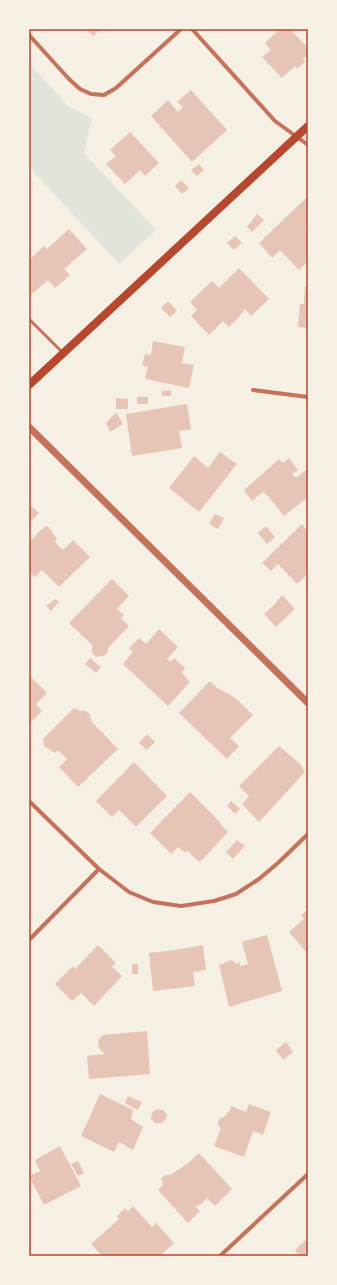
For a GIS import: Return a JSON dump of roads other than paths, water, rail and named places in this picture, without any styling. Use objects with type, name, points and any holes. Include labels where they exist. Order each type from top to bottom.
[{"type":"main road","points":[[29,385],[308,126]]},
{"type":"street","points":[[29,35],[80,89],[91,94],[104,95],[116,88],[181,29]]},
{"type":"street","points":[[192,29],[275,121],[308,145]]},
{"type":"street","points":[[253,390],[308,397]]},
{"type":"street","points":[[29,427],[308,703]]},
{"type":"street","points":[[29,801],[99,869],[129,892],[153,902],[181,906],[214,901],[236,894],[259,879],[308,834]]},
{"type":"street","points":[[29,940],[99,869]]},
{"type":"street","points":[[220,1256],[308,1174]]},
{"type":"lane","points":[[29,319],[63,353]]}]
